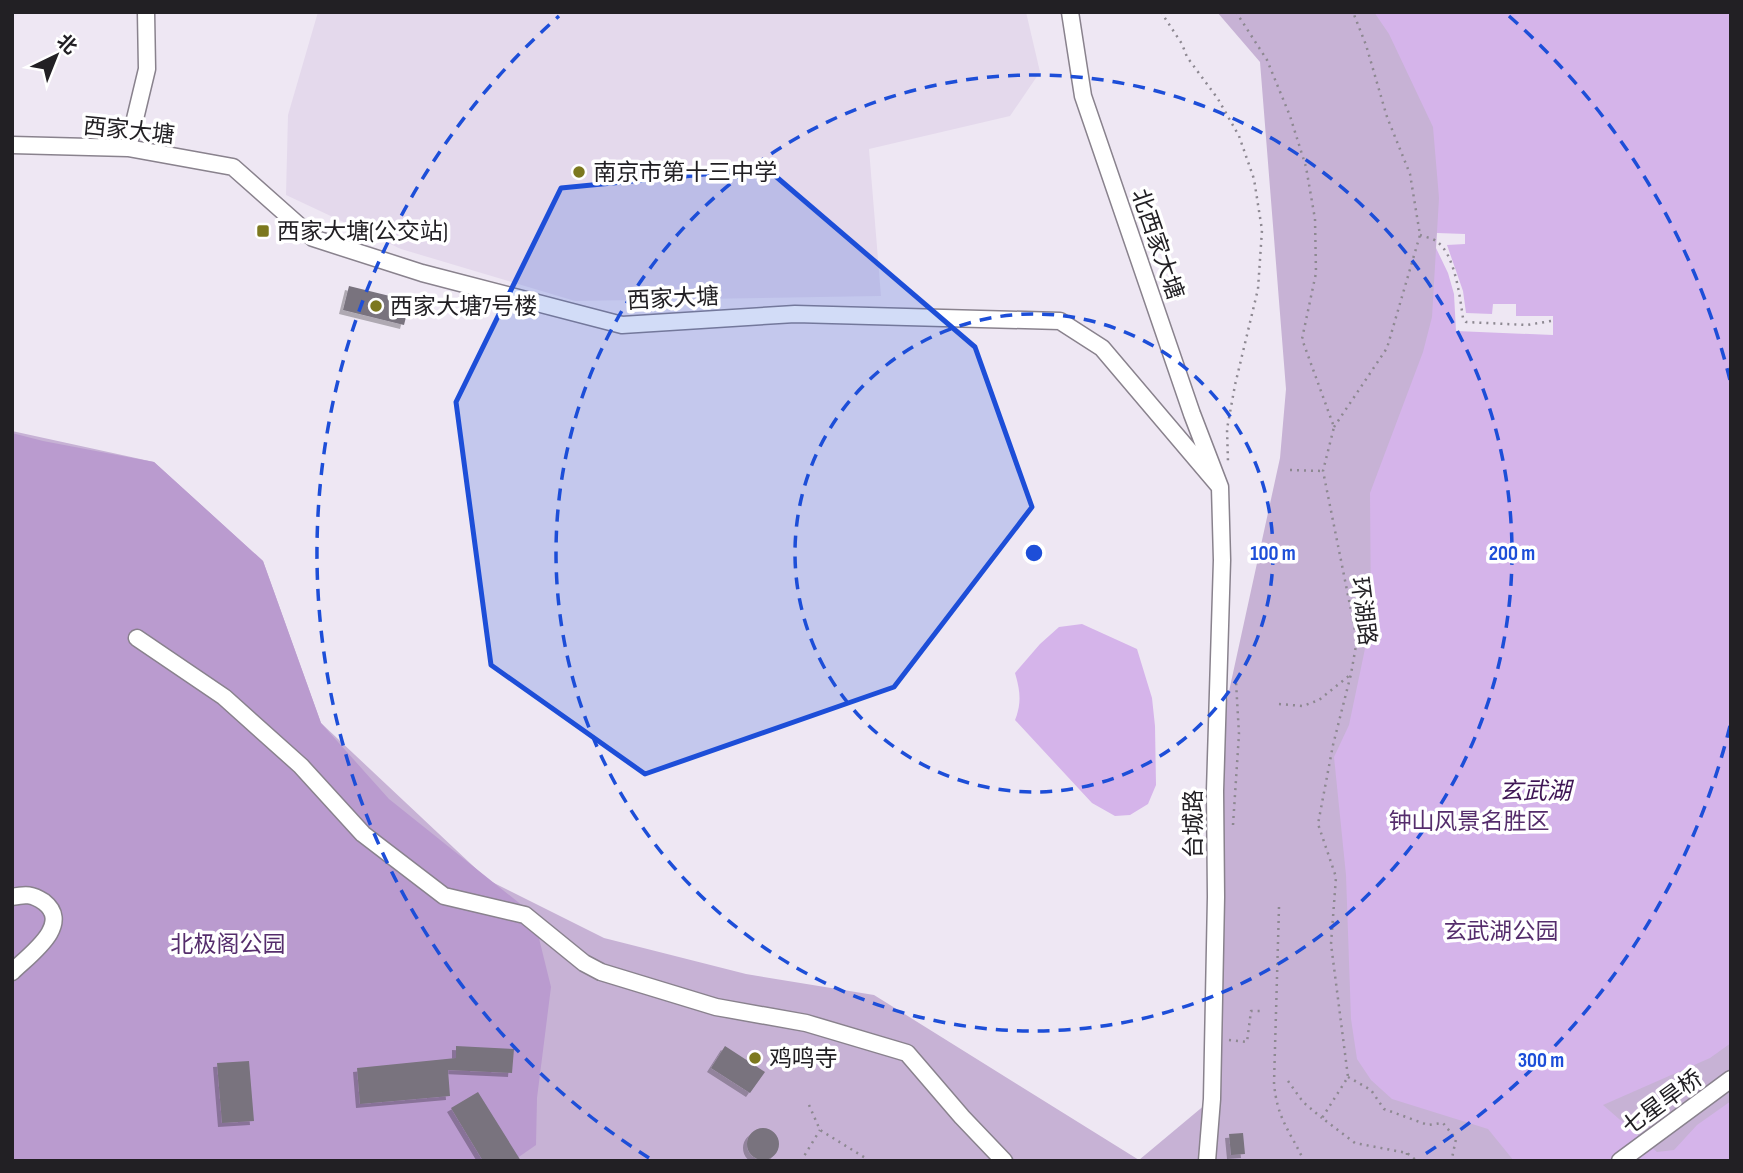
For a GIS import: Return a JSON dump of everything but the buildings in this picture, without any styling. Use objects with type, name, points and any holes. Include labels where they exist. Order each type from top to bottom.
[{"type":"street","points":[[128,148],[147,69],[146,12]]},
{"type":"street","name":"北西家大塘","points":[[1069,12],[1083,96],[1220,487]]},
{"type":"street","name":"西家大塘","points":[[12,145],[128,148],[233,167],[313,238],[422,274],[622,325],[794,314],[1060,321],[1102,348],[1220,487]]},
{"type":"street","name":"台城路","points":[[1207,1161],[1211,1111],[1216,897],[1215,791],[1222,560],[1220,487]]},
{"type":"street","points":[[137,638],[223,697],[301,766],[363,834],[444,896],[525,915],[584,963],[601,972],[716,1007],[806,1023],[907,1053],[1004,1161]]},
{"type":"street","points":[[12,897],[29,894],[39,898],[49,906],[55,917],[54,929],[12,972]]},
{"type":"street","name":"七星旱桥","points":[[1620,1161],[1731,1079]]},
{"type":"path","points":[[1236,12],[1267,60],[1290,116],[1306,167],[1315,219],[1316,273],[1302,339],[1334,427]]},
{"type":"path","points":[[1334,427],[1387,348],[1420,235],[1410,174],[1387,117],[1366,45],[1353,12]]},
{"type":"path","points":[[1420,235],[1436,241],[1445,253],[1454,271],[1466,322],[1536,324],[1551,321]]},
{"type":"path","name":"环湖路","points":[[1334,427],[1323,471],[1357,640],[1332,745],[1318,824],[1336,877],[1331,944],[1348,1077]]},
{"type":"path","points":[[1290,470],[1323,471]]},
{"type":"path","points":[[1279,704],[1303,706],[1319,700],[1351,674]]},
{"type":"path","points":[[1279,907],[1275,1101],[1285,1130],[1304,1161]]},
{"type":"path","points":[[1229,1040],[1247,1042],[1251,1011],[1261,1011]]},
{"type":"path","points":[[1322,1118],[1348,1077],[1371,1090],[1384,1109],[1428,1125],[1443,1123],[1456,1139],[1449,1161]]},
{"type":"path","points":[[1288,1081],[1303,1102],[1355,1143],[1407,1153],[1415,1161]]},
{"type":"path","points":[[809,1105],[820,1130],[867,1159],[866,1161]]},
{"type":"path","points":[[801,1161],[820,1130]]},
{"type":"path","points":[[1407,1153],[1408,1161]]},
{"type":"highlighted area","points":[[766,168],[975,347],[1032,507],[894,687],[645,774],[491,665],[456,402],[561,188]]},
{"type":"shaded area","name":"南京市第十三中学","points":[[318,12],[1026,12],[1040,72],[1010,116],[869,149],[881,296],[575,301],[401,249],[286,195],[288,115]]},
{"type":"green space","name":"钟山风景名胜区","points":[[1217,12],[1731,12],[1731,1161],[12,1161],[12,431],[154,462],[263,561],[321,723],[488,880],[604,938],[746,974],[874,995],[1139,1160],[1212,1099],[1207,792],[1280,458],[1286,389],[1260,62]]},
{"type":"green space","name":"北极阁公园","points":[[12,433],[154,462],[263,561],[321,723],[389,799],[533,914],[551,987],[537,1098],[536,1145],[513,1161],[12,1161]]},
{"type":"water","name":"玄武湖","points":[[1374,12],[1731,12],[1731,1043],[1710,1058],[1603,1105],[1657,1152],[1674,1150],[1697,1125],[1731,1101],[1731,1161],[1514,1161],[1488,1129],[1392,1099],[1371,1080],[1357,1059],[1351,1019],[1346,875],[1334,757],[1349,725],[1371,620],[1370,493],[1423,352],[1432,317],[1439,198],[1433,127],[1389,34]]},
{"type":"water","points":[[1082,624],[1137,649],[1152,698],[1156,785],[1148,804],[1130,815],[1115,816],[1092,803],[1015,720],[1020,696],[1015,673],[1059,627]]},
{"type":"pier","points":[[1437,233],[1465,234],[1465,244],[1447,245],[1463,291],[1466,313],[1492,314],[1493,304],[1516,304],[1516,316],[1553,316],[1553,335],[1456,331],[1454,294],[1436,248]]},
{"type":"place","name":"南京市第十三中学","points":[[579,172]]},
{"type":"place","name":"西家大塘(公交站)","points":[[263,231]]},
{"type":"place","name":"西家大塘7号楼","points":[[376,306]]},
{"type":"place","name":"鸡鸣寺","points":[[755,1058]]},
{"type":"park label","name":"玄武湖公园","points":[[1501,931]]}]
